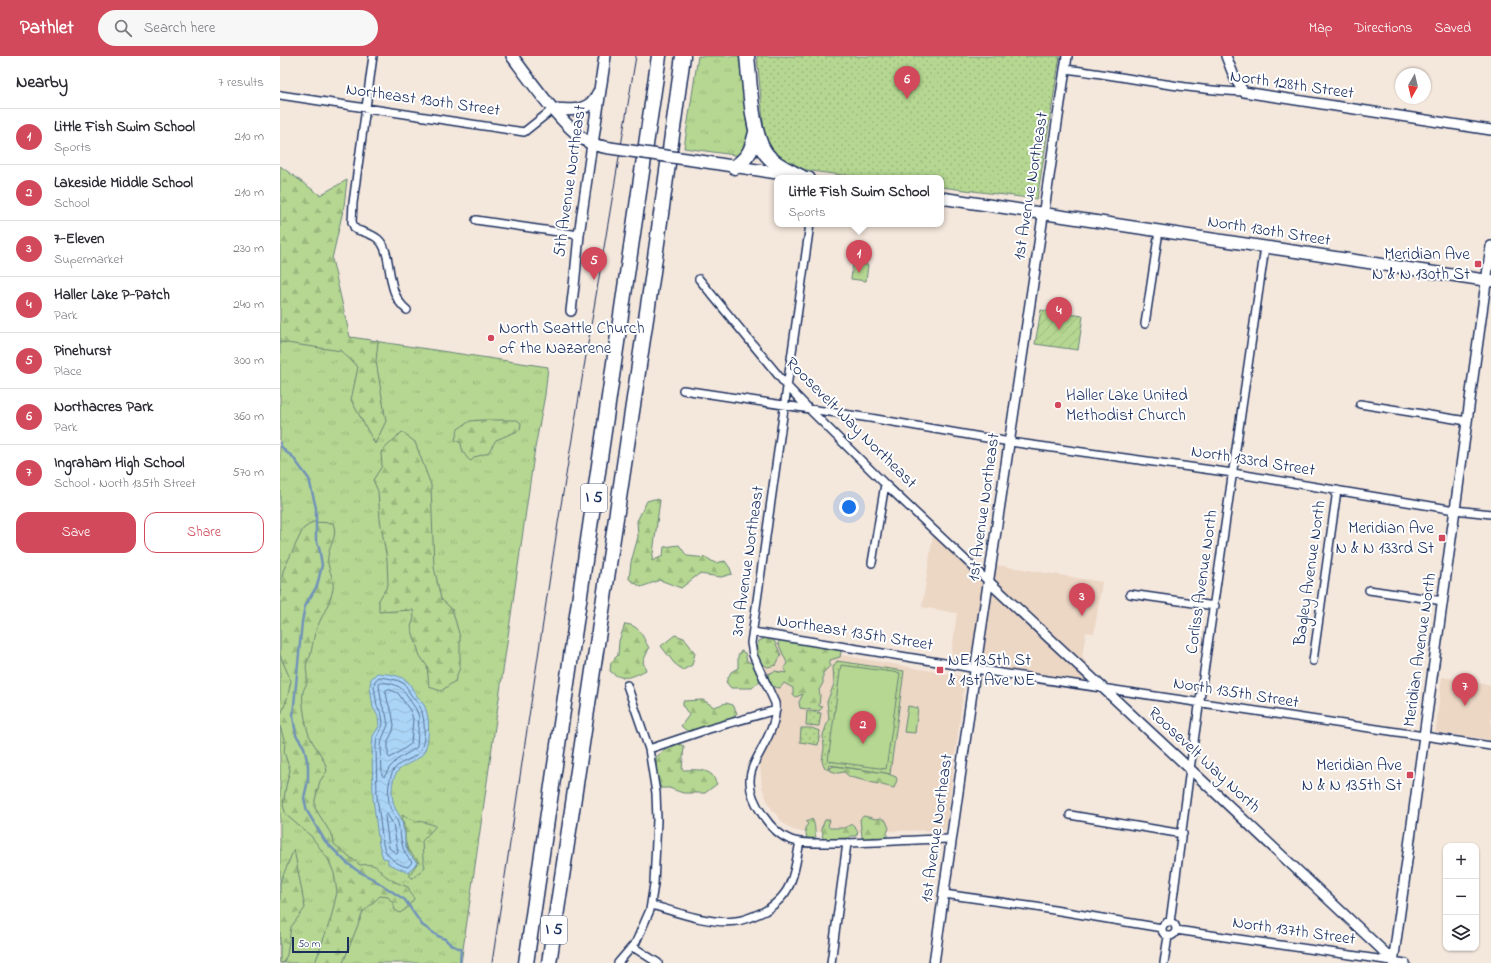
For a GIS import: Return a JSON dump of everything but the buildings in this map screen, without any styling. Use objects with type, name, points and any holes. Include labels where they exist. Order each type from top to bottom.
[{"type":"highway","name":"I 5","points":[[526,963],[659,56]]},
{"type":"highway","name":"I 5","points":[[549,963],[649,295],[683,56]]},
{"type":"highway","points":[[747,56],[756,132],[762,148],[767,156],[774,162],[801,175]]},
{"type":"highway","points":[[735,167],[749,155],[756,132]]},
{"type":"highway","points":[[556,963],[559,897]]},
{"type":"highway","points":[[521,963],[529,940]]},
{"type":"main road","points":[[512,56],[564,122],[581,137],[601,146],[791,175]]},
{"type":"main road","name":"5th Avenue Northeast","points":[[601,146],[600,86],[605,56]]},
{"type":"main road","points":[[553,109],[571,110],[584,108],[590,105],[596,97],[600,86]]},
{"type":"main road","points":[[944,198],[1043,214]]},
{"type":"main road","name":"North 130th Street","points":[[1043,214],[1489,281]]},
{"type":"street","points":[[373,56],[353,203],[353,227],[376,238],[381,243],[386,253],[394,291],[398,300],[407,310]]},
{"type":"street","name":"1st Avenue Northeast","points":[[934,963],[1067,56]]},
{"type":"street","points":[[1226,56],[1235,79],[1244,92]]},
{"type":"street","name":"North 128th Street","points":[[1065,69],[1182,86],[1244,92],[1491,130]]},
{"type":"street","name":"Northeast 130th Street","points":[[280,95],[524,132],[553,109]]},
{"type":"street","name":"5th Avenue Northeast","points":[[571,311],[579,235],[601,146]]},
{"type":"street","points":[[476,220],[579,235]]},
{"type":"street","name":"3rd Avenue Northeast","points":[[776,710],[775,703],[753,655],[752,643],[810,227]]},
{"type":"street","points":[[1146,324],[1159,231]]},
{"type":"street","name":"Meridian Avenue North","points":[[1394,962],[1467,421],[1489,281],[1491,246]]},
{"type":"street","name":"Corliss Avenue North","points":[[1170,922],[1183,834],[1190,769],[1215,606],[1265,247]]},
{"type":"street","name":"Roosevelt Way Northeast","points":[[699,279],[787,386],[885,484],[989,582]]},
{"type":"street","name":"North 133rd Street","points":[[683,390],[870,418],[1010,442],[1233,473],[1455,510],[1491,514]]},
{"type":"street","points":[[1360,404],[1467,421]]},
{"type":"street","points":[[872,563],[885,484]]},
{"type":"street","name":"Bagley Avenue North","points":[[1313,661],[1337,490]]},
{"type":"street","name":"Roosevelt Way North","points":[[989,582],[1394,962]]},
{"type":"street","points":[[1368,590],[1443,601]]},
{"type":"street","points":[[1130,594],[1215,606]]},
{"type":"street","name":"Northeast 135th Street","points":[[753,632],[976,669]]},
{"type":"street","name":"North 135th Street","points":[[976,669],[1491,746]]},
{"type":"street","points":[[618,963],[632,947],[646,922],[652,905],[657,810],[649,749],[627,685]]},
{"type":"street","points":[[649,749],[709,729],[776,710],[775,720],[751,773],[751,788],[756,803],[769,824],[778,833],[800,842],[847,843],[951,839]]},
{"type":"street","points":[[1070,815],[1183,834]]},
{"type":"street","points":[[652,905],[694,917],[716,921],[736,922],[754,916],[770,908],[781,898],[791,882],[800,842]]},
{"type":"street","points":[[831,963],[847,843]]},
{"type":"street","points":[[944,894],[1036,907],[1162,928]]},
{"type":"street","points":[[1162,928],[1166,923],[1170,922],[1174,924],[1176,930],[1173,935],[1168,936]]},
{"type":"street","points":[[1162,928],[1164,933],[1168,936]]},
{"type":"street","name":"North 137th Street","points":[[1176,930],[1406,963]]},
{"type":"street","points":[[1164,963],[1168,936]]},
{"type":"street","points":[[632,947],[658,963]]},
{"type":"shaded area","points":[[934,529],[989,581],[991,564],[1102,582],[1094,633],[1086,632],[1082,656],[1102,688],[1079,681],[985,666],[951,658],[957,613],[922,607]]},
{"type":"shaded area","points":[[762,641],[965,677],[946,830],[802,832],[793,830],[782,822],[769,805],[762,787],[760,764],[777,724],[777,703],[761,664]]},
{"type":"shaded area","points":[[1442,677],[1491,685],[1491,740],[1436,732]]},
{"type":"green space","points":[[698,56],[742,56],[750,138],[742,156],[684,148]]},
{"type":"green space","points":[[757,56],[1060,56],[1037,199],[944,187],[944,175],[842,175],[802,169],[776,158],[765,142]]},
{"type":"green space","points":[[280,166],[320,195],[347,180],[344,206],[332,259],[350,337],[378,341],[376,361],[386,421],[375,444],[351,400],[358,367],[341,351],[280,342]]},
{"type":"green space","points":[[853,263],[868,265],[866,281],[851,279]]},
{"type":"green space","points":[[1041,310],[1083,316],[1078,350],[1035,344]]},
{"type":"green space","points":[[280,327],[548,367],[461,963],[280,963]]},
{"type":"green space","points":[[517,420],[521,423],[520,430],[496,440],[488,453],[475,457],[471,461],[464,453],[461,443],[455,440],[458,429],[470,421]]},
{"type":"green space","points":[[402,432],[415,442],[431,485],[434,567],[441,599],[452,609],[460,637],[460,667],[455,681],[441,691],[429,687],[427,666],[420,656],[411,627],[414,618],[413,610],[379,612],[379,600],[388,585],[387,560],[380,519],[378,491],[373,480],[382,466],[381,452]]},
{"type":"green space","points":[[654,499],[660,500],[652,561],[663,556],[664,547],[679,545],[687,556],[707,558],[715,563],[725,561],[732,574],[721,577],[699,574],[681,588],[660,580],[641,587],[629,579],[631,562],[638,537],[637,521],[647,501]]},
{"type":"green space","points":[[313,522],[333,523],[335,532],[328,556],[329,569],[333,580],[333,589],[330,601],[315,633],[306,669],[307,682],[303,691],[304,714],[308,731],[311,740],[322,756],[327,771],[320,781],[315,800],[315,808],[333,837],[334,844],[360,865],[374,866],[390,879],[408,887],[414,899],[406,909],[400,913],[395,910],[393,903],[388,897],[380,896],[363,912],[343,963],[315,963],[331,918],[337,892],[334,873],[328,859],[311,836],[286,815],[283,805],[290,770],[284,752],[285,743],[280,726],[280,717],[287,699],[291,681],[280,655],[280,595],[283,571],[303,529]]},
{"type":"green space","points":[[625,624],[634,626],[640,632],[649,648],[643,662],[646,670],[637,675],[628,677],[619,676],[610,671],[611,662],[618,655],[619,641]]},
{"type":"green space","points":[[675,635],[684,638],[695,653],[692,665],[683,670],[674,663],[661,646]]},
{"type":"green space","points":[[768,637],[775,642],[781,655],[776,665],[768,667],[760,663],[755,650],[759,641]]},
{"type":"green space","points":[[781,638],[839,649],[841,652],[840,657],[830,660],[830,666],[823,673],[823,683],[819,690],[819,706],[823,707],[819,711],[800,708],[799,702],[803,694],[796,697],[793,694],[793,688],[784,683],[780,688],[774,687],[769,681],[768,674],[775,671],[786,673],[784,668],[787,663],[778,643]]},
{"type":"green space","points":[[741,651],[745,653],[747,661],[755,666],[759,674],[760,681],[752,688],[731,688],[726,682],[731,672],[738,668],[738,656]]},
{"type":"green space","points":[[837,661],[904,671],[890,774],[829,765],[828,770],[824,767],[822,761],[824,748],[823,735],[829,718],[827,702],[834,684],[833,667]]},
{"type":"green space","points":[[841,665],[900,673],[886,769],[828,761]]},
{"type":"green space","points":[[703,700],[714,707],[726,703],[733,705],[737,713],[730,721],[687,731],[681,726],[689,715],[683,706],[683,701]]},
{"type":"green space","points":[[908,706],[918,708],[915,733],[904,732]]},
{"type":"green space","points":[[807,711],[821,713],[819,726],[806,725]]},
{"type":"green space","points":[[801,728],[811,728],[820,731],[818,745],[800,742]]},
{"type":"green space","points":[[678,744],[684,746],[682,770],[706,771],[712,775],[717,784],[705,793],[683,793],[669,788],[661,788],[656,775],[656,757],[665,750]]},
{"type":"green space","points":[[834,766],[886,773],[896,777],[897,780],[894,788],[850,777],[844,772],[838,773],[831,771],[830,768]]},
{"type":"green space","points":[[402,815],[409,819],[436,826],[422,841],[425,867],[413,878],[410,877],[410,874],[418,862],[408,850],[405,840]]},
{"type":"green space","points":[[864,816],[876,819],[881,818],[886,821],[889,828],[887,838],[883,839],[872,837],[866,840],[862,837],[860,819]]},
{"type":"green space","points":[[812,819],[816,837],[812,840],[807,839],[805,828],[808,824],[806,822]]},
{"type":"green space","points":[[825,820],[830,820],[828,826],[830,828],[844,828],[852,824],[858,832],[856,836],[851,836],[849,838],[824,839],[821,829]]},
{"type":"green space","points":[[294,849],[305,908],[291,927],[287,955],[283,963],[280,963],[280,883]]},
{"type":"water","points":[[377,673],[394,675],[406,680],[424,705],[428,721],[427,745],[423,754],[400,769],[395,775],[393,783],[393,801],[395,809],[402,821],[405,832],[406,847],[408,853],[417,863],[408,872],[388,864],[388,859],[383,858],[379,845],[373,798],[372,746],[373,736],[379,726],[378,716],[373,708],[370,686],[371,679]]},
{"type":"waterway","points":[[280,443],[309,479],[316,508],[316,540],[319,547],[322,565],[317,586],[305,606],[302,622],[293,716],[296,735],[304,747],[308,765],[308,780],[304,798],[307,811],[325,841],[347,863],[405,900],[422,925],[445,939],[450,944],[461,948],[460,963]]},
{"type":"tram line","points":[[492,963],[558,523],[636,56]]},
{"type":"place","name":"Northacres Park","points":[[907,99]]},
{"type":"place","name":"Meridian Ave N & N 130th St","points":[[1478,264]]},
{"type":"place","name":"Little Fish Swim School","points":[[859,273]]},
{"type":"place","name":"Pinehurst","points":[[594,280]]},
{"type":"place","name":"Haller Lake P-Patch","points":[[1059,330]]},
{"type":"place","name":"North Seattle Church of the Nazarene","points":[[491,338]]},
{"type":"place","name":"Haller Lake United Methodist Church","points":[[1058,405]]},
{"type":"place","name":"Meridian Ave N & N 133rd St","points":[[1442,538]]},
{"type":"place","name":"7-Eleven","points":[[1082,616]]},
{"type":"place","name":"NE 135th St & 1st Ave NE","points":[[940,670]]},
{"type":"place","name":"Ingraham High School","points":[[1465,706]]},
{"type":"place","name":"Lakeside Middle School","points":[[863,744]]},
{"type":"place","name":"Meridian Ave N & N 135th St","points":[[1410,775]]}]
